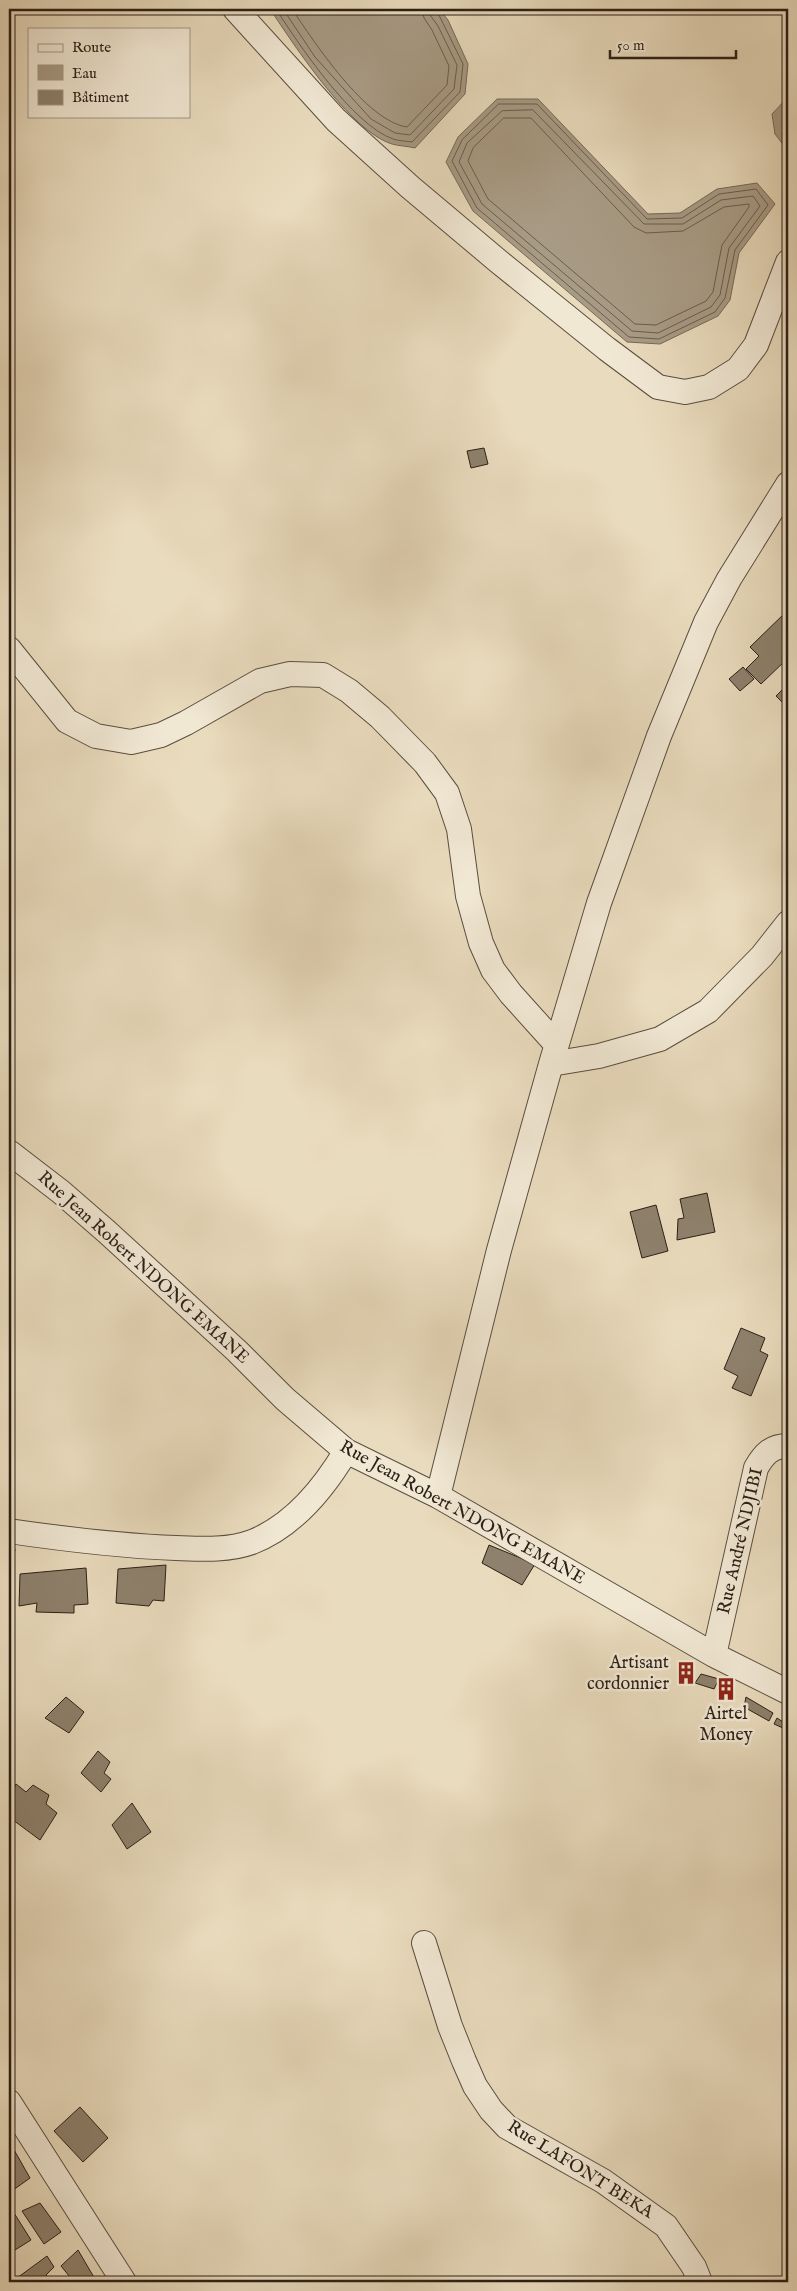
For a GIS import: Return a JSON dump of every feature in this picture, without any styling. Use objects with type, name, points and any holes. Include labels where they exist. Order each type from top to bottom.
[{"type":"street","points":[[235,9],[336,120],[410,187],[498,261],[658,388],[685,392],[701,389],[709,387],[738,369],[756,345],[788,262]]},
{"type":"street","points":[[438,1496],[499,1250],[554,1054],[602,894],[659,736],[706,622],[729,579],[788,484]]},
{"type":"street","points":[[9,649],[67,721],[96,736],[131,742],[161,735],[186,724],[260,680],[290,674],[323,675],[349,691],[380,717],[425,763],[447,793],[459,829],[468,896],[481,943],[493,970],[554,1054]]},
{"type":"street","points":[[554,1054],[599,1056],[660,1040],[708,1011],[762,956],[788,924]]},
{"type":"street","name":"Rue Jean Robert NDONG EMANE","points":[[9,1152],[61,1192],[107,1232],[237,1351],[285,1399],[346,1451],[438,1496],[714,1655],[788,1692]]},
{"type":"street","name":"Rue André NDJIBI","points":[[714,1655],[756,1468],[764,1454],[779,1446],[788,1446]]},
{"type":"street","points":[[9,1531],[125,1546],[201,1549],[239,1546],[253,1542],[280,1527],[300,1510],[320,1489],[346,1451]]},
{"type":"street","name":"Rue LAFONT BEKA","points":[[424,1943],[450,2026],[464,2062],[475,2086],[491,2110],[507,2127],[597,2177],[634,2201],[666,2226],[694,2267],[700,2282]]},
{"type":"street","points":[[9,2102],[124,2282]]},
{"type":"water","points":[[270,9],[439,9],[448,20],[468,64],[465,94],[415,148],[392,144],[376,136],[341,105],[308,64]]},
{"type":"water","points":[[788,97],[788,151],[775,134],[772,114]]},
{"type":"water","points":[[497,99],[538,99],[648,214],[680,213],[717,189],[757,183],[775,204],[739,253],[730,300],[718,316],[660,344],[627,342],[473,211],[446,162],[458,137]]},
{"type":"building","points":[[484,448],[488,464],[471,468],[467,451]]},
{"type":"building","points":[[788,610],[788,658],[761,684],[746,669],[759,656],[750,647]]},
{"type":"building","points":[[743,667],[754,679],[740,691],[729,679]]},
{"type":"building","points":[[788,684],[788,708],[776,696]]},
{"type":"building","points":[[707,1193],[715,1232],[677,1240],[678,1219],[684,1218],[680,1199]]},
{"type":"building","points":[[656,1205],[668,1251],[642,1258],[630,1212]]},
{"type":"building","points":[[741,1328],[765,1338],[760,1351],[768,1355],[751,1396],[732,1388],[738,1376],[724,1369]]},
{"type":"building","points":[[489,1545],[535,1564],[522,1585],[482,1563]]},
{"type":"building","points":[[9,1548],[15,1549],[10,1578],[9,1578]]},
{"type":"building","points":[[166,1565],[164,1601],[153,1600],[149,1606],[116,1603],[118,1569]]},
{"type":"building","points":[[86,1568],[88,1604],[74,1605],[74,1613],[36,1612],[37,1603],[19,1606],[20,1574]]},
{"type":"building","name":"Artisant cordonnier","points":[[686,1662],[693,1676],[688,1682],[678,1670]]},
{"type":"building","points":[[701,1674],[719,1679],[714,1689],[695,1683]]},
{"type":"building","name":"Airtel Money","points":[[723,1682],[733,1687],[730,1696],[718,1691]]},
{"type":"building","points":[[66,1697],[84,1712],[69,1733],[45,1718]]},
{"type":"building","points":[[746,1697],[773,1713],[769,1721],[744,1707]]},
{"type":"building","points":[[777,1718],[786,1724],[783,1728],[774,1724]]},
{"type":"building","points":[[98,1751],[110,1762],[104,1773],[111,1779],[101,1792],[81,1773]]},
{"type":"building","points":[[16,1784],[26,1792],[33,1785],[49,1795],[46,1804],[57,1813],[40,1840],[9,1817],[9,1799]]},
{"type":"building","points":[[132,1803],[151,1832],[127,1849],[112,1825]]},
{"type":"building","points":[[80,2107],[108,2138],[83,2162],[54,2131]]},
{"type":"building","points":[[9,2141],[30,2178],[9,2193]]},
{"type":"building","points":[[40,2203],[61,2232],[44,2244],[22,2211]]},
{"type":"building","points":[[14,2213],[31,2240],[15,2250],[13,2243],[9,2246],[9,2217]]},
{"type":"building","points":[[78,2250],[95,2279],[92,2282],[74,2282],[61,2266]]},
{"type":"building","points":[[47,2256],[54,2267],[46,2275],[51,2282],[20,2282],[17,2278]]},
{"type":"place","name":"Artisant cordonnier","points":[[686,1673]]},
{"type":"place","name":"Airtel Money","points":[[726,1689]]}]
